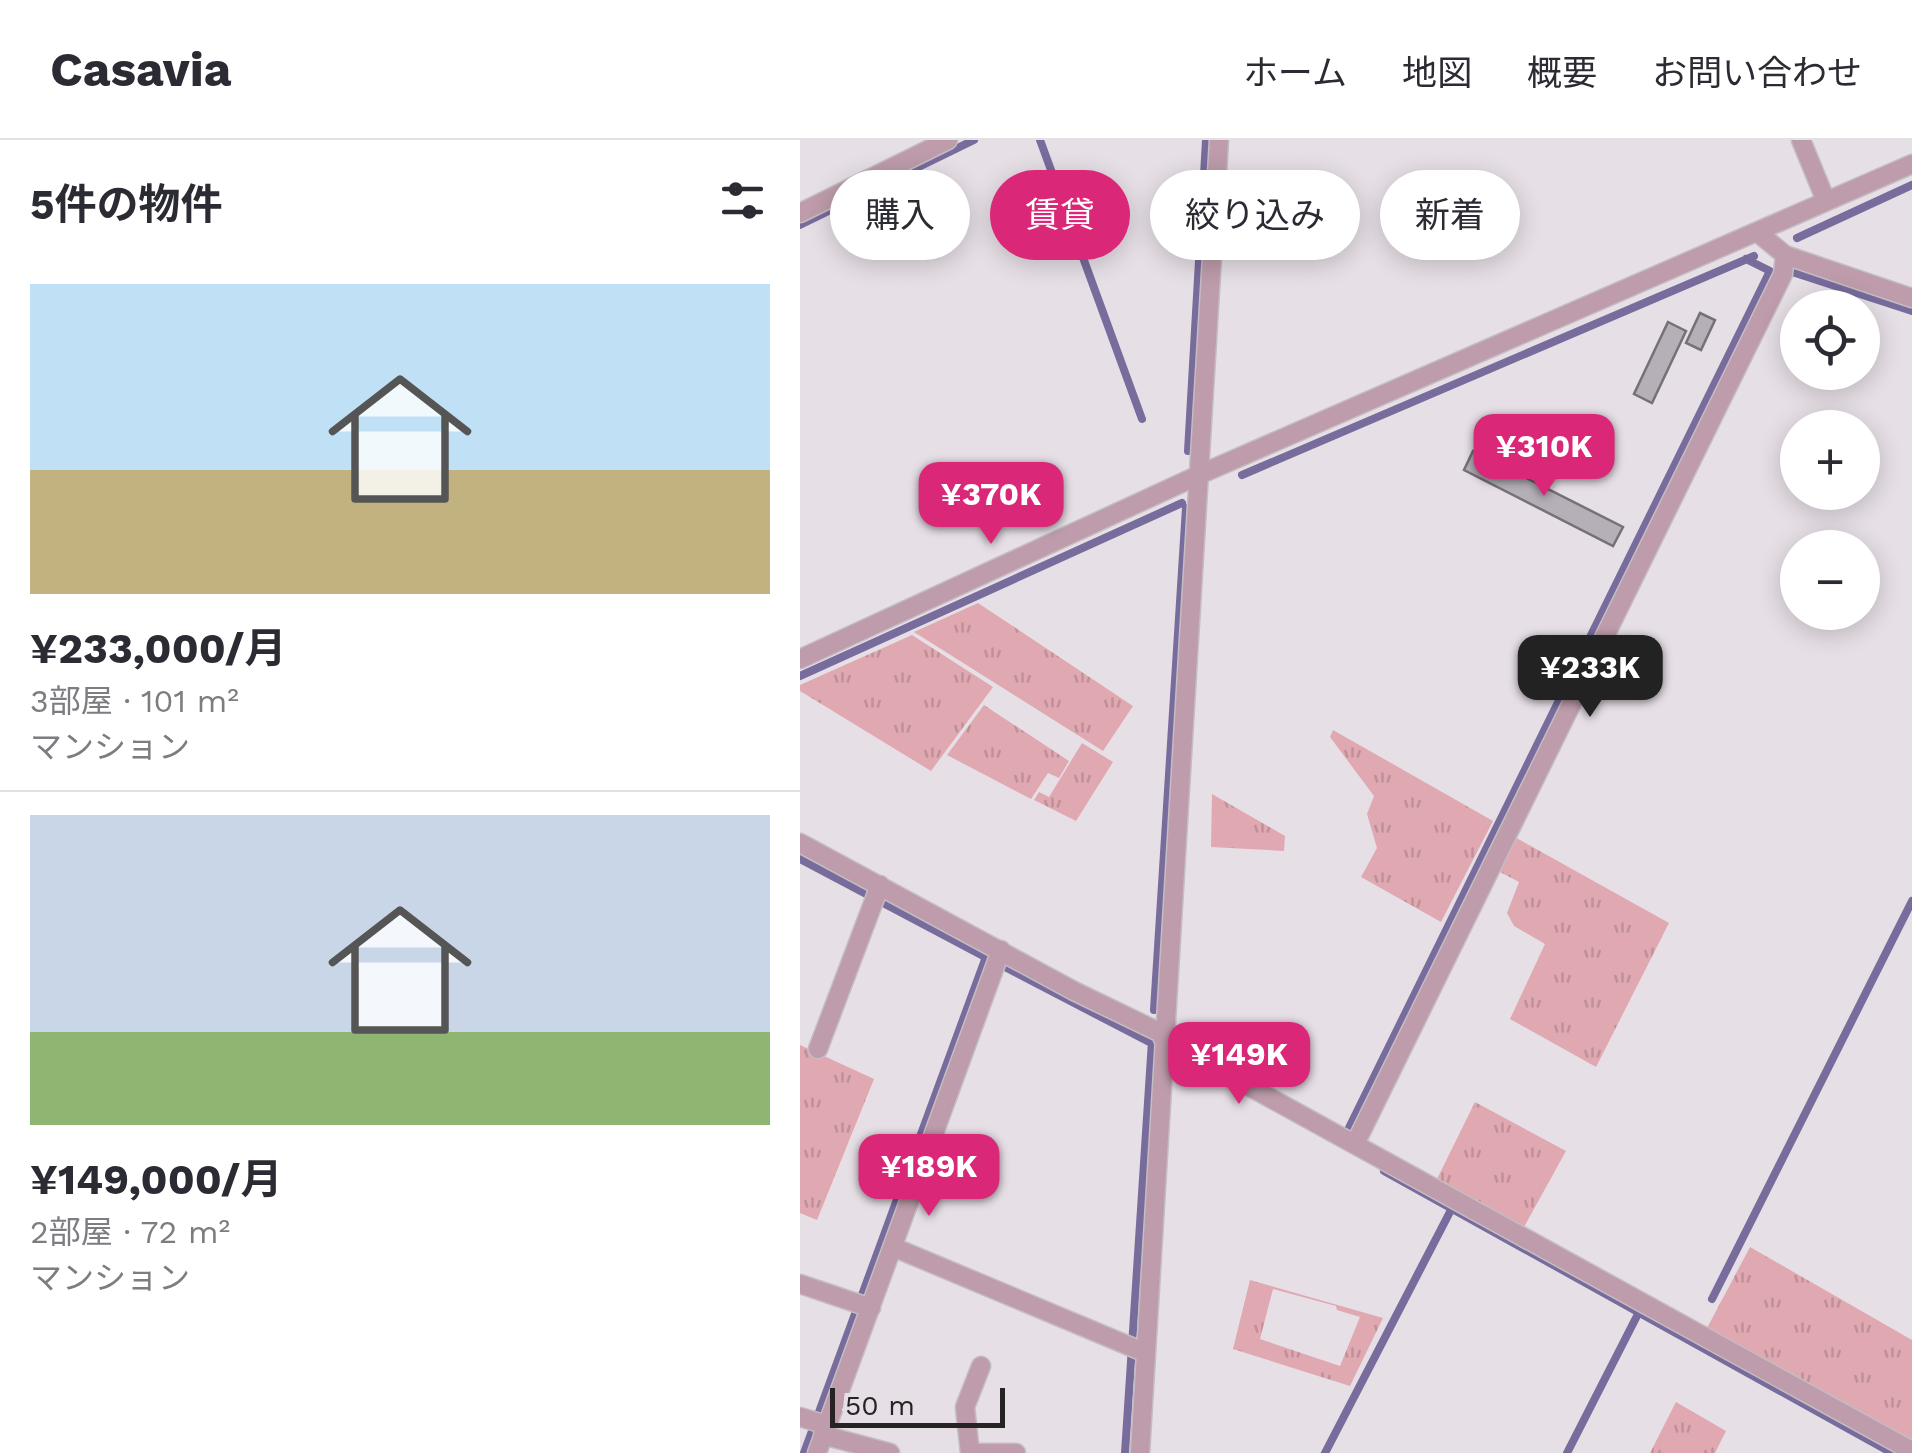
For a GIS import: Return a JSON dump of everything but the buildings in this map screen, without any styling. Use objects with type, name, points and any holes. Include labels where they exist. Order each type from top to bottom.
[{"type":"street","points":[[800,213],[948,140]]},
{"type":"street","points":[[1140,1453],[1137,1350],[1163,1036],[1219,140]]},
{"type":"street","points":[[1801,140],[1826,201]]},
{"type":"street","points":[[800,660],[1201,474],[1912,164]]},
{"type":"street","points":[[1758,232],[1784,264],[1912,298]]},
{"type":"street","points":[[1347,1140],[1784,264]]},
{"type":"street","points":[[800,843],[880,885],[998,957],[1163,1036],[1912,1451]]},
{"type":"street","points":[[818,1049],[880,885]]},
{"type":"street","points":[[890,1453],[816,1429],[863,1306],[893,1248],[998,957]]},
{"type":"street","points":[[893,1248],[1137,1350]]},
{"type":"street","points":[[800,1284],[863,1306]]},
{"type":"street","points":[[981,1366],[965,1407],[970,1453],[1016,1453]]},
{"type":"green space","points":[[978,603],[1133,706],[1103,751],[914,632]]},
{"type":"green space","points":[[912,635],[993,687],[931,771],[800,691],[800,685]]},
{"type":"green space","points":[[984,705],[1069,761],[1059,778],[1048,773],[1031,799],[947,755]]},
{"type":"green space","points":[[1333,730],[1493,821],[1441,922],[1361,877],[1377,848],[1367,814],[1374,796],[1330,737]]},
{"type":"green space","points":[[1082,743],[1113,762],[1076,821],[1034,800],[1039,792],[1049,797]]},
{"type":"green space","points":[[1212,794],[1285,836],[1284,851],[1211,847]]},
{"type":"green space","points":[[1513,836],[1669,923],[1596,1067],[1510,1019],[1545,944],[1514,926],[1507,913],[1519,882],[1498,871]]},
{"type":"green space","points":[[800,1045],[874,1079],[817,1220],[800,1213]]},
{"type":"green space","points":[[1475,1102],[1566,1151],[1524,1227],[1437,1179]]},
{"type":"green space","points":[[1750,1247],[1912,1340],[1912,1444],[1706,1330]]},
{"type":"green space","points":[[1250,1280],[1383,1318],[1350,1386],[1233,1349]],"holes":[[[1273,1289],[1336,1306],[1337,1310],[1360,1317],[1340,1366],[1260,1339]]]},
{"type":"green space","points":[[1676,1402],[1726,1431],[1715,1453],[1650,1453]]},
{"type":"waterway","points":[[800,225],[974,140]]},
{"type":"waterway","points":[[1040,140],[1142,419]]},
{"type":"waterway","points":[[1188,451],[1206,140]]},
{"type":"waterway","points":[[1797,238],[1912,185]]},
{"type":"waterway","points":[[1242,475],[1754,256]]},
{"type":"waterway","points":[[1344,1138],[1770,271],[1746,259]]},
{"type":"waterway","points":[[1783,269],[1912,311]]},
{"type":"waterway","points":[[800,676],[1182,503]]},
{"type":"waterway","points":[[1154,1010],[1186,508]]},
{"type":"waterway","points":[[800,859],[987,958]]},
{"type":"waterway","points":[[1712,1299],[1912,901]]},
{"type":"waterway","points":[[804,1453],[986,957]]},
{"type":"waterway","points":[[999,964],[1155,1045]]},
{"type":"waterway","points":[[1125,1453],[1152,1041]]},
{"type":"waterway","points":[[1384,1171],[1892,1453]]},
{"type":"waterway","points":[[1325,1453],[1452,1208]]},
{"type":"waterway","points":[[1567,1453],[1639,1312]]}]
